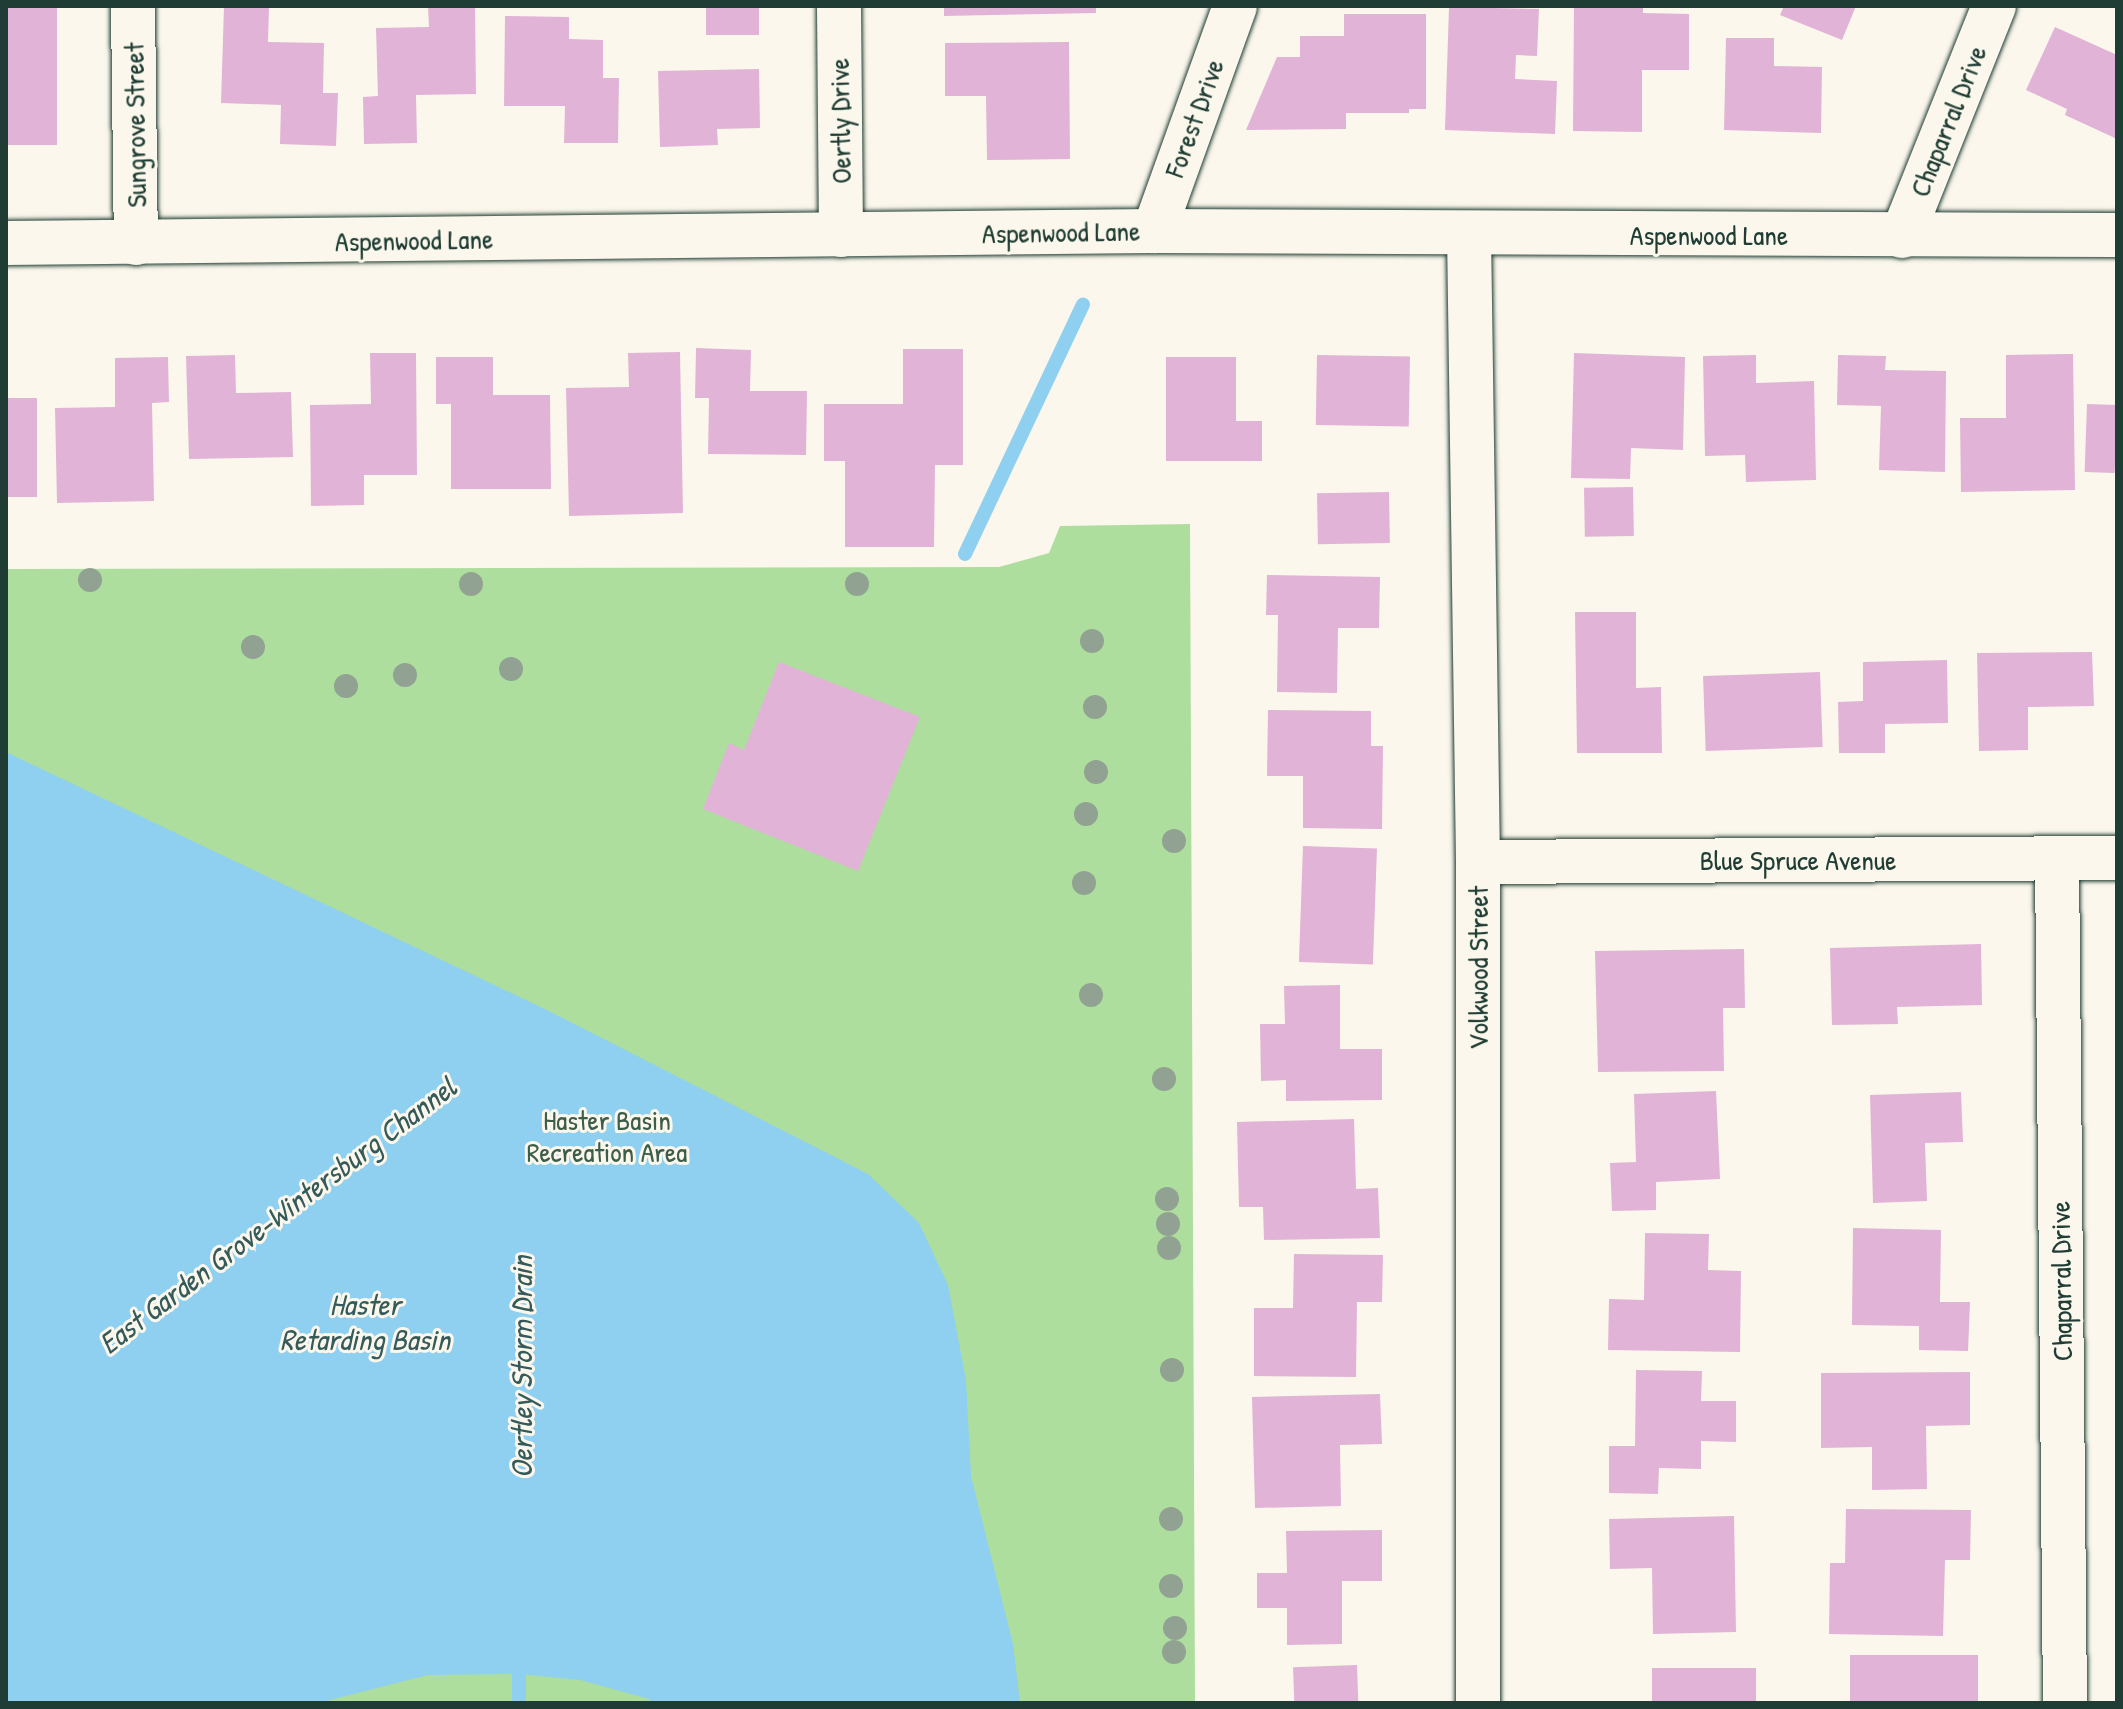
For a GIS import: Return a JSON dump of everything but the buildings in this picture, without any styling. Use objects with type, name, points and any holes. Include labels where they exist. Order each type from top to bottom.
[{"type":"street","name":"Sungrove Street","points":[[133,6],[136,243]]},
{"type":"street","name":"Oertly Drive","points":[[839,6],[841,235]]},
{"type":"street","name":"Forest Drive","points":[[1154,231],[1235,6]]},
{"type":"street","name":"Chaparral Drive","points":[[1902,236],[1994,6]]},
{"type":"street","name":"Aspenwood Lane","points":[[6,243],[1154,231],[2117,235]]},
{"type":"street","name":"Volkwood Street","points":[[1469,233],[1478,862],[1478,1703]]},
{"type":"street","name":"Chaparral Drive","points":[[2057,858],[2065,1703]]},
{"type":"street","name":"Blue Spruce Avenue","points":[[1478,862],[2117,858]]},
{"type":"green space","name":"Haster Basin Recreation Area","points":[[1190,524],[1195,1703],[6,1703],[6,569],[999,567],[1049,553],[1060,526]]},
{"type":"water","name":"Haster Retarding Basin","points":[[6,752],[549,1011],[868,1174],[919,1223],[948,1285],[966,1380],[971,1476],[1013,1644],[1020,1703],[653,1703],[649,1699],[580,1680],[519,1674],[428,1675],[318,1703],[6,1703]]},
{"type":"waterway","name":"East Garden Grove-Wintersburg Channel","points":[[965,554],[1083,304]]},
{"type":"waterway","name":"Oertley Storm Drain","points":[[519,1655],[519,1703]]}]
